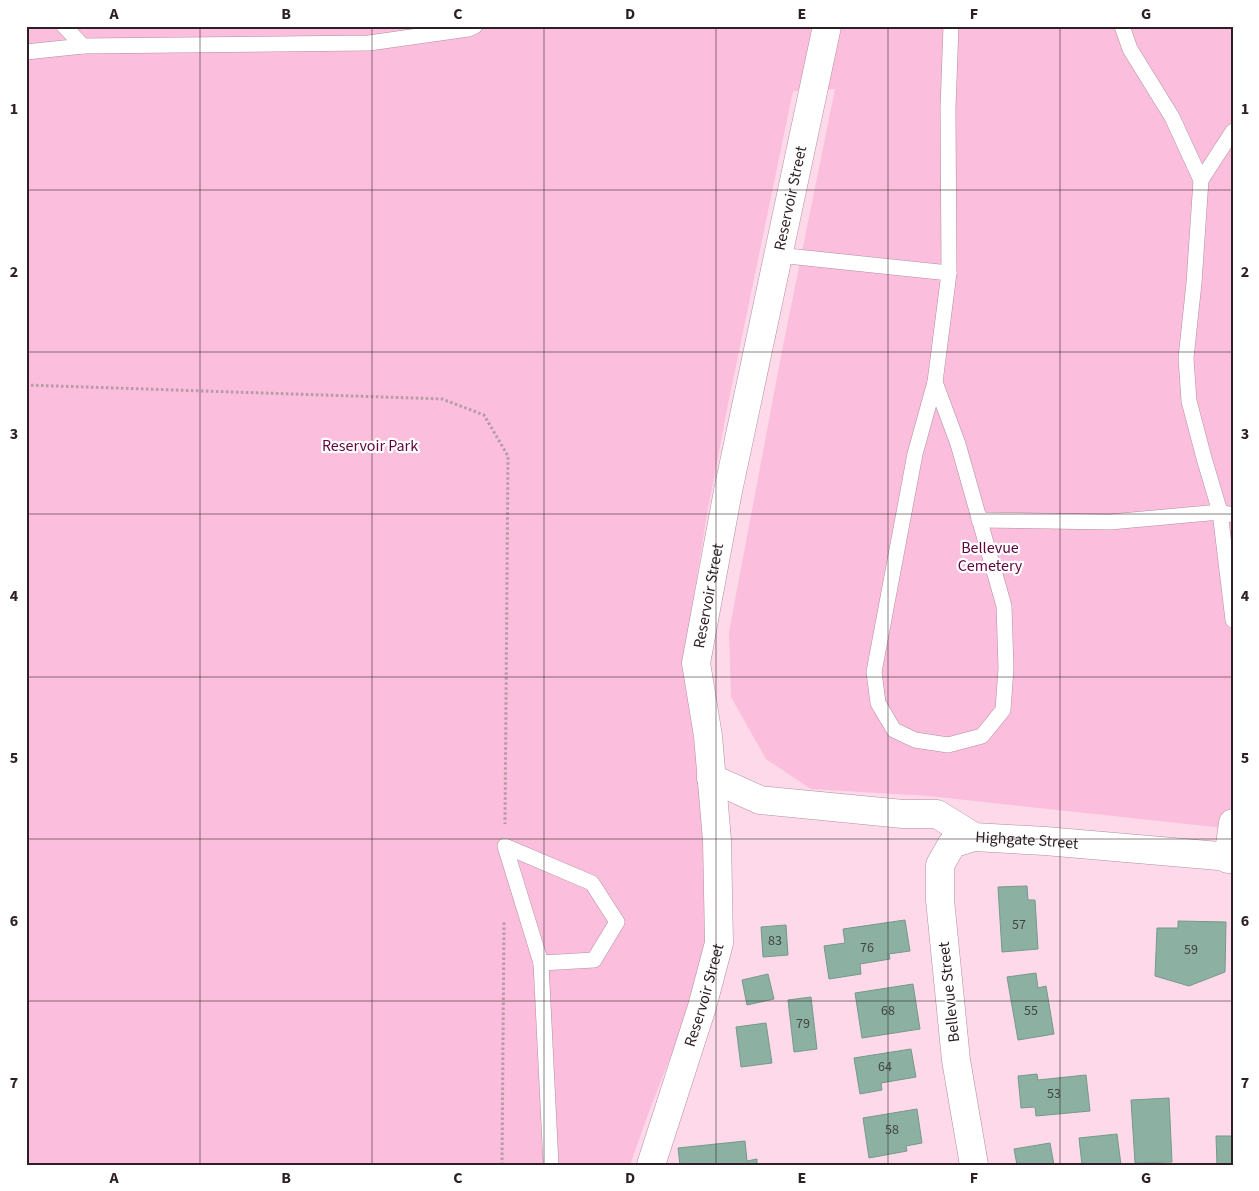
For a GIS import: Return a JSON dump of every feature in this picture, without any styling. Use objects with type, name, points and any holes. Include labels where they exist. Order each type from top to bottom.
[{"type":"street","name":"Reservoir Street","points":[[651,1165],[702,1007],[719,943],[717,840],[708,736],[696,664],[728,491],[827,26]]},
{"type":"street","name":"Highgate Street","points":[[711,778],[760,800],[903,814],[937,814],[974,837],[1045,841],[1219,856],[1231,859]]},
{"type":"street","points":[[1231,859],[1233,823]]},
{"type":"street","name":"Bellevue Street","points":[[974,837],[952,844],[940,865],[940,900],[956,1060],[974,1165]]},
{"type":"lane","points":[[64,26],[83,46]]},
{"type":"lane","points":[[26,52],[83,46],[368,43],[468,29],[475,26]]},
{"type":"lane","points":[[935,382],[958,444],[1004,606],[1006,668],[1003,710],[982,736],[948,745],[915,740],[894,730],[878,703],[874,672],[915,454],[935,382],[949,273],[948,108],[951,26]]},
{"type":"lane","points":[[1122,26],[1130,49],[1172,117],[1201,180],[1194,283],[1186,358],[1189,401],[1226,514],[1233,620]]},
{"type":"lane","points":[[1201,180],[1233,131]]},
{"type":"lane","points":[[778,255],[949,273]]},
{"type":"lane","points":[[979,520],[1110,522],[1226,514]]},
{"type":"lane","points":[[505,846],[592,883],[617,922],[594,960],[541,963]]},
{"type":"lane","points":[[505,846],[541,963],[550,1165]]},
{"type":"path","points":[[26,385],[442,399],[484,415],[508,456],[505,846]]},
{"type":"path","points":[[502,1165],[504,916]]},
{"type":"green space","name":"Reservoir Park","points":[[26,26],[1233,26],[1233,829],[929,796],[811,789],[766,759],[731,697],[729,632],[782,351],[835,89],[793,91],[728,404],[706,520],[687,639],[712,856],[708,918],[701,969],[686,1017],[630,1165],[26,1165]]},
{"type":"building","points":[[1027,886],[1028,900],[1035,900],[1038,949],[1002,952],[998,887]]},
{"type":"building","points":[[905,920],[910,951],[889,954],[890,959],[860,964],[861,974],[829,979],[824,946],[845,943],[843,929]]},
{"type":"building","points":[[1178,921],[1226,922],[1225,972],[1189,986],[1155,976],[1157,928],[1178,928]]},
{"type":"building","points":[[786,925],[788,955],[763,957],[761,927]]},
{"type":"building","points":[[1036,973],[1038,988],[1046,986],[1054,1034],[1018,1040],[1007,977]]},
{"type":"building","points":[[768,974],[774,999],[747,1005],[742,980]]},
{"type":"building","points":[[913,984],[920,1029],[862,1038],[855,993]]},
{"type":"building","points":[[811,997],[817,1049],[794,1052],[788,1000]]},
{"type":"building","points":[[766,1023],[772,1063],[741,1067],[736,1027]]},
{"type":"building","points":[[911,1049],[916,1077],[881,1083],[882,1090],[860,1094],[854,1058]]},
{"type":"building","points":[[1037,1074],[1038,1080],[1086,1075],[1090,1111],[1036,1116],[1035,1107],[1021,1108],[1018,1076]]},
{"type":"building","points":[[1169,1098],[1172,1162],[1135,1163],[1131,1100]]},
{"type":"building","points":[[917,1109],[922,1143],[906,1146],[907,1151],[869,1158],[863,1118]]},
{"type":"building","points":[[1117,1134],[1121,1165],[1082,1165],[1079,1138]]},
{"type":"building","points":[[1216,1136],[1233,1136],[1233,1165],[1217,1165]]},
{"type":"building","points":[[745,1141],[747,1161],[757,1159],[757,1165],[680,1165],[678,1148]]},
{"type":"building","points":[[1050,1143],[1054,1165],[1017,1165],[1014,1149]]},
{"type":"park label","name":"Bellevue Cemetery","points":[[990,557]]}]
